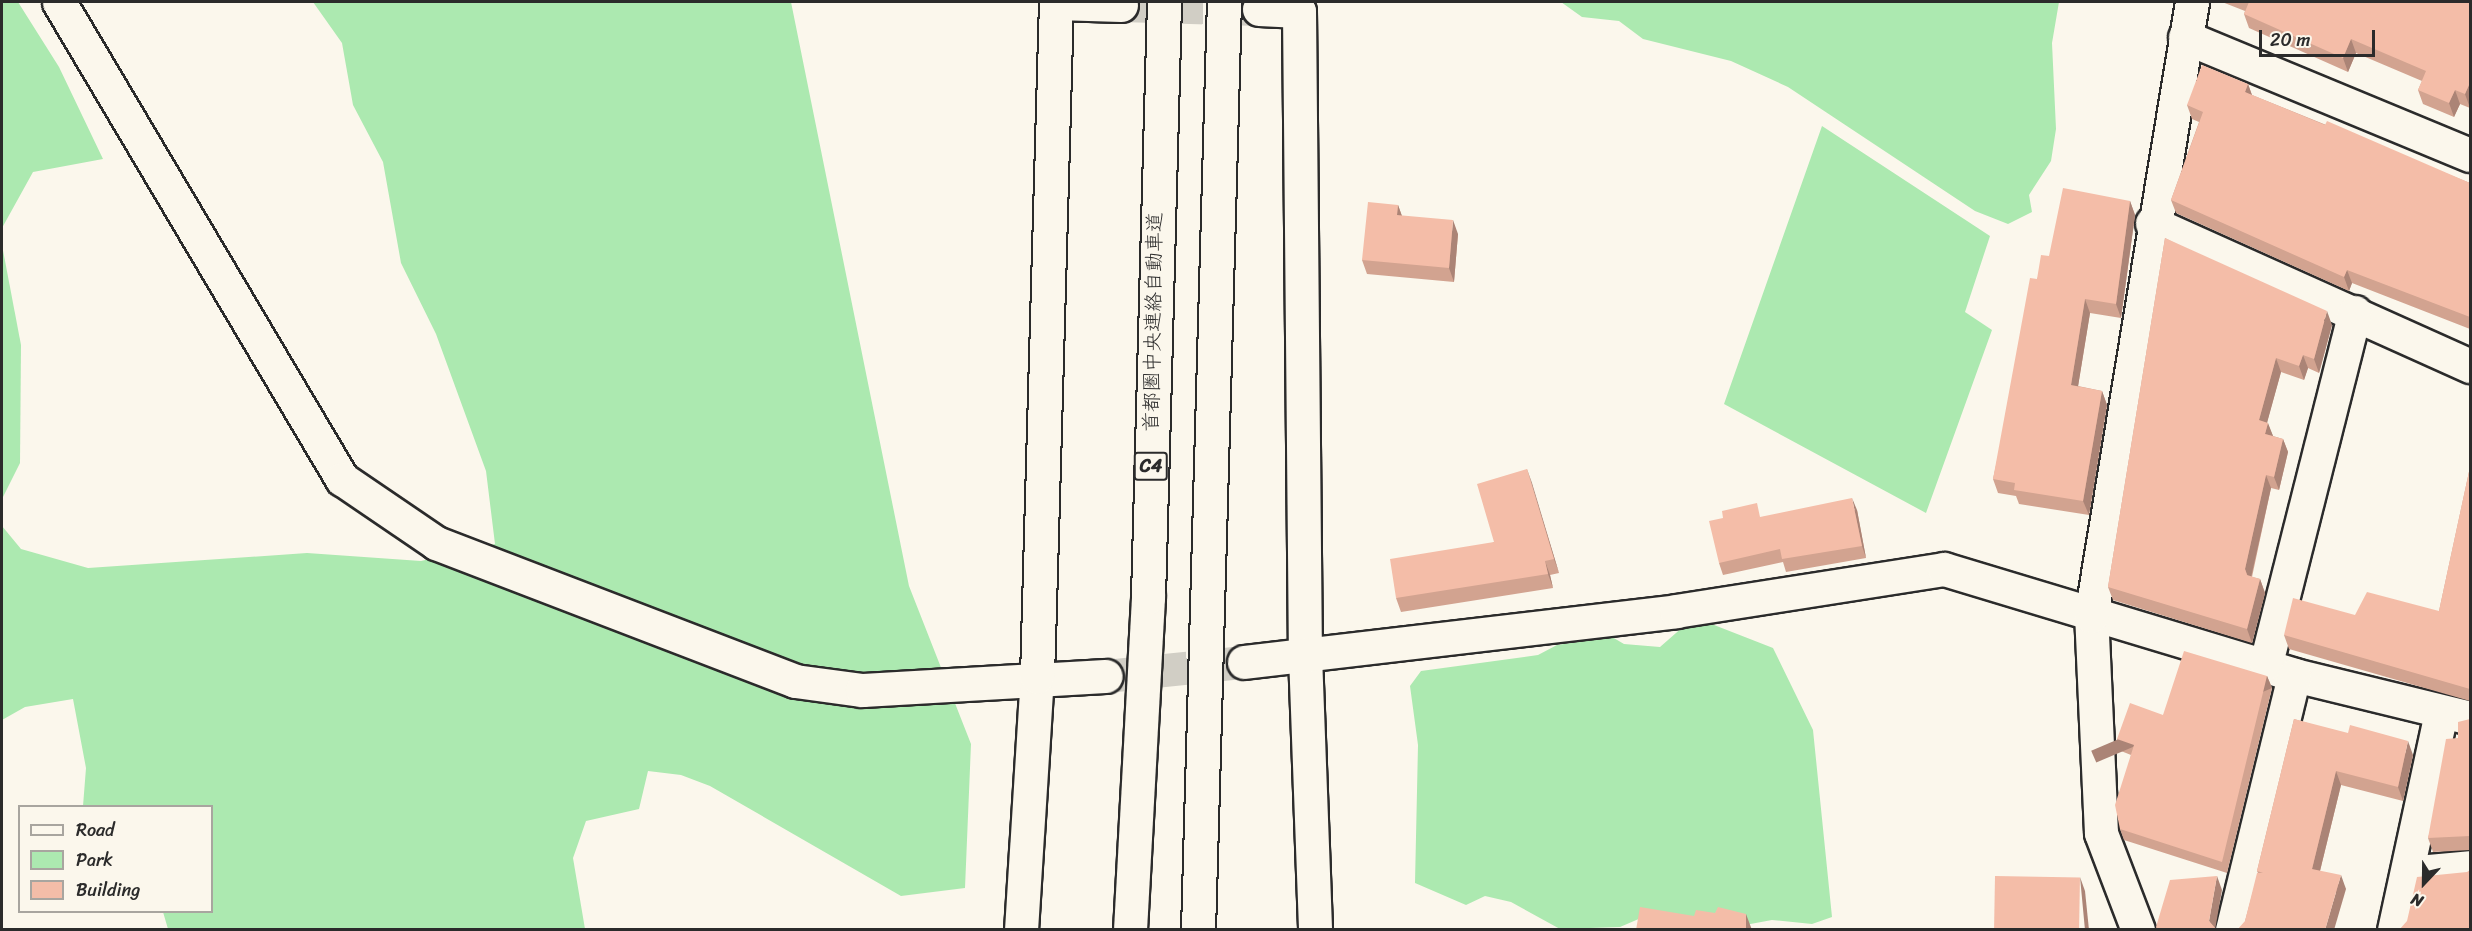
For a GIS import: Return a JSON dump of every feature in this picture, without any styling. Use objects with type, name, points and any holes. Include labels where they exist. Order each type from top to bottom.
[{"type":"main road","points":[[59,2],[342,479],[436,543],[795,681],[862,690],[1037,678],[1106,676]]},
{"type":"main road","points":[[1021,930],[1037,678],[1056,2],[1121,5]]},
{"type":"main road","name":"首都圏中央連絡自動車道","points":[[1130,930],[1148,597],[1164,2]]},
{"type":"main road","points":[[1198,930],[1224,2]]},
{"type":"main road","points":[[2138,930],[2101,833],[2091,616],[2152,223],[2192,2]]},
{"type":"main road","points":[[1259,9],[1299,11],[1305,655],[1315,930]]},
{"type":"main road","points":[[2185,37],[2470,155]]},
{"type":"main road","points":[[2152,223],[2355,312],[2470,366]]},
{"type":"main road","points":[[2232,930],[2280,669],[2355,312]]},
{"type":"main road","points":[[1244,662],[1676,611],[1944,569],[2091,616],[2456,715],[2407,873],[2394,930]]},
{"type":"main road","points":[[2407,873],[2470,867]]},
{"type":"green space","points":[[2,2],[18,2],[59,67],[103,159],[33,172],[2,228]]},
{"type":"green space","points":[[313,2],[791,2],[909,586],[971,744],[965,888],[901,896],[710,786],[681,775],[648,771],[639,809],[586,821],[573,858],[585,929],[168,929],[163,913],[213,913],[213,805],[83,805],[86,768],[73,699],[25,707],[2,720],[2,526],[21,549],[88,568],[307,553],[421,561],[495,544],[486,471],[436,334],[401,263],[383,162],[353,105],[342,43]]},
{"type":"green space","points":[[1561,2],[2059,2],[2052,43],[2056,129],[2051,161],[2029,195],[2032,212],[2008,224],[1975,211],[1788,87],[1731,61],[1643,39],[1619,21],[1582,17]]},
{"type":"green space","points":[[1822,126],[1990,236],[1965,312],[1992,330],[1926,513],[1724,404]]},
{"type":"green space","points":[[2,245],[21,345],[20,463],[2,499]]},
{"type":"green space","points":[[1709,623],[1773,648],[1813,730],[1832,917],[1812,924],[1772,920],[1745,925],[1648,915],[1620,927],[1560,929],[1511,902],[1485,896],[1466,905],[1415,883],[1418,745],[1410,686],[1421,671],[1538,655],[1557,645],[1612,637],[1624,644],[1660,647],[1684,626]]},
{"type":"building","points":[[2249,2],[2470,2],[2470,86],[2465,94],[2455,90],[2449,103],[2418,90],[2426,71],[2351,39],[2343,58],[2244,14]]},
{"type":"building","points":[[2202,65],[2248,84],[2245,92],[2325,125],[2327,121],[2470,183],[2470,317],[2347,270],[2344,277],[2171,200],[2203,112],[2187,105]]},
{"type":"building","points":[[2063,188],[2130,201],[2116,304],[2085,299],[2071,385],[2102,391],[2083,501],[2014,490],[2015,483],[1993,479],[2030,278],[2037,279],[2041,255],[2049,256]]},
{"type":"building","points":[[1368,202],[1398,205],[1397,215],[1453,220],[1449,268],[1362,260]]},
{"type":"building","points":[[2165,238],[2327,311],[2314,359],[2303,355],[2299,366],[2276,358],[2259,420],[2268,423],[2265,434],[2283,439],[2274,477],[2266,475],[2245,569],[2247,575],[2260,579],[2247,629],[2108,587]]},
{"type":"building","points":[[2470,467],[2470,689],[2284,635],[2293,598],[2355,615],[2367,592],[2439,611]]},
{"type":"building","points":[[1527,469],[1554,559],[1545,561],[1548,574],[1396,598],[1390,559],[1494,542],[1477,484]]},
{"type":"building","points":[[1852,498],[1862,546],[1782,559],[1780,549],[1719,563],[1709,521],[1723,518],[1722,511],[1757,503],[1760,517]]},
{"type":"building","points":[[2184,651],[2267,676],[2222,862],[2120,829],[2115,805],[2134,745],[2117,739],[2130,703],[2163,715]]},
{"type":"building","points":[[2294,719],[2348,733],[2350,725],[2408,741],[2398,787],[2336,771],[2312,869],[2341,875],[2325,930],[2237,930],[2245,921],[2257,873],[2263,873],[2257,871]]},
{"type":"building","points":[[2470,719],[2470,836],[2428,838],[2446,739],[2458,738],[2458,722]]},
{"type":"building","points":[[2470,870],[2470,930],[2399,930],[2407,921],[2417,877]]},
{"type":"building","points":[[1995,876],[2080,877],[2079,930],[1994,930]]},
{"type":"building","points":[[2217,876],[2209,921],[2217,930],[2157,930],[2170,880]]},
{"type":"building","points":[[1640,907],[1694,916],[1696,910],[1715,913],[1718,907],[1746,914],[1746,930],[1636,930]]},
{"type":"tunnel","points":[[1121,5],[1259,9]]},
{"type":"tunnel","points":[[1106,676],[1244,662]]}]
